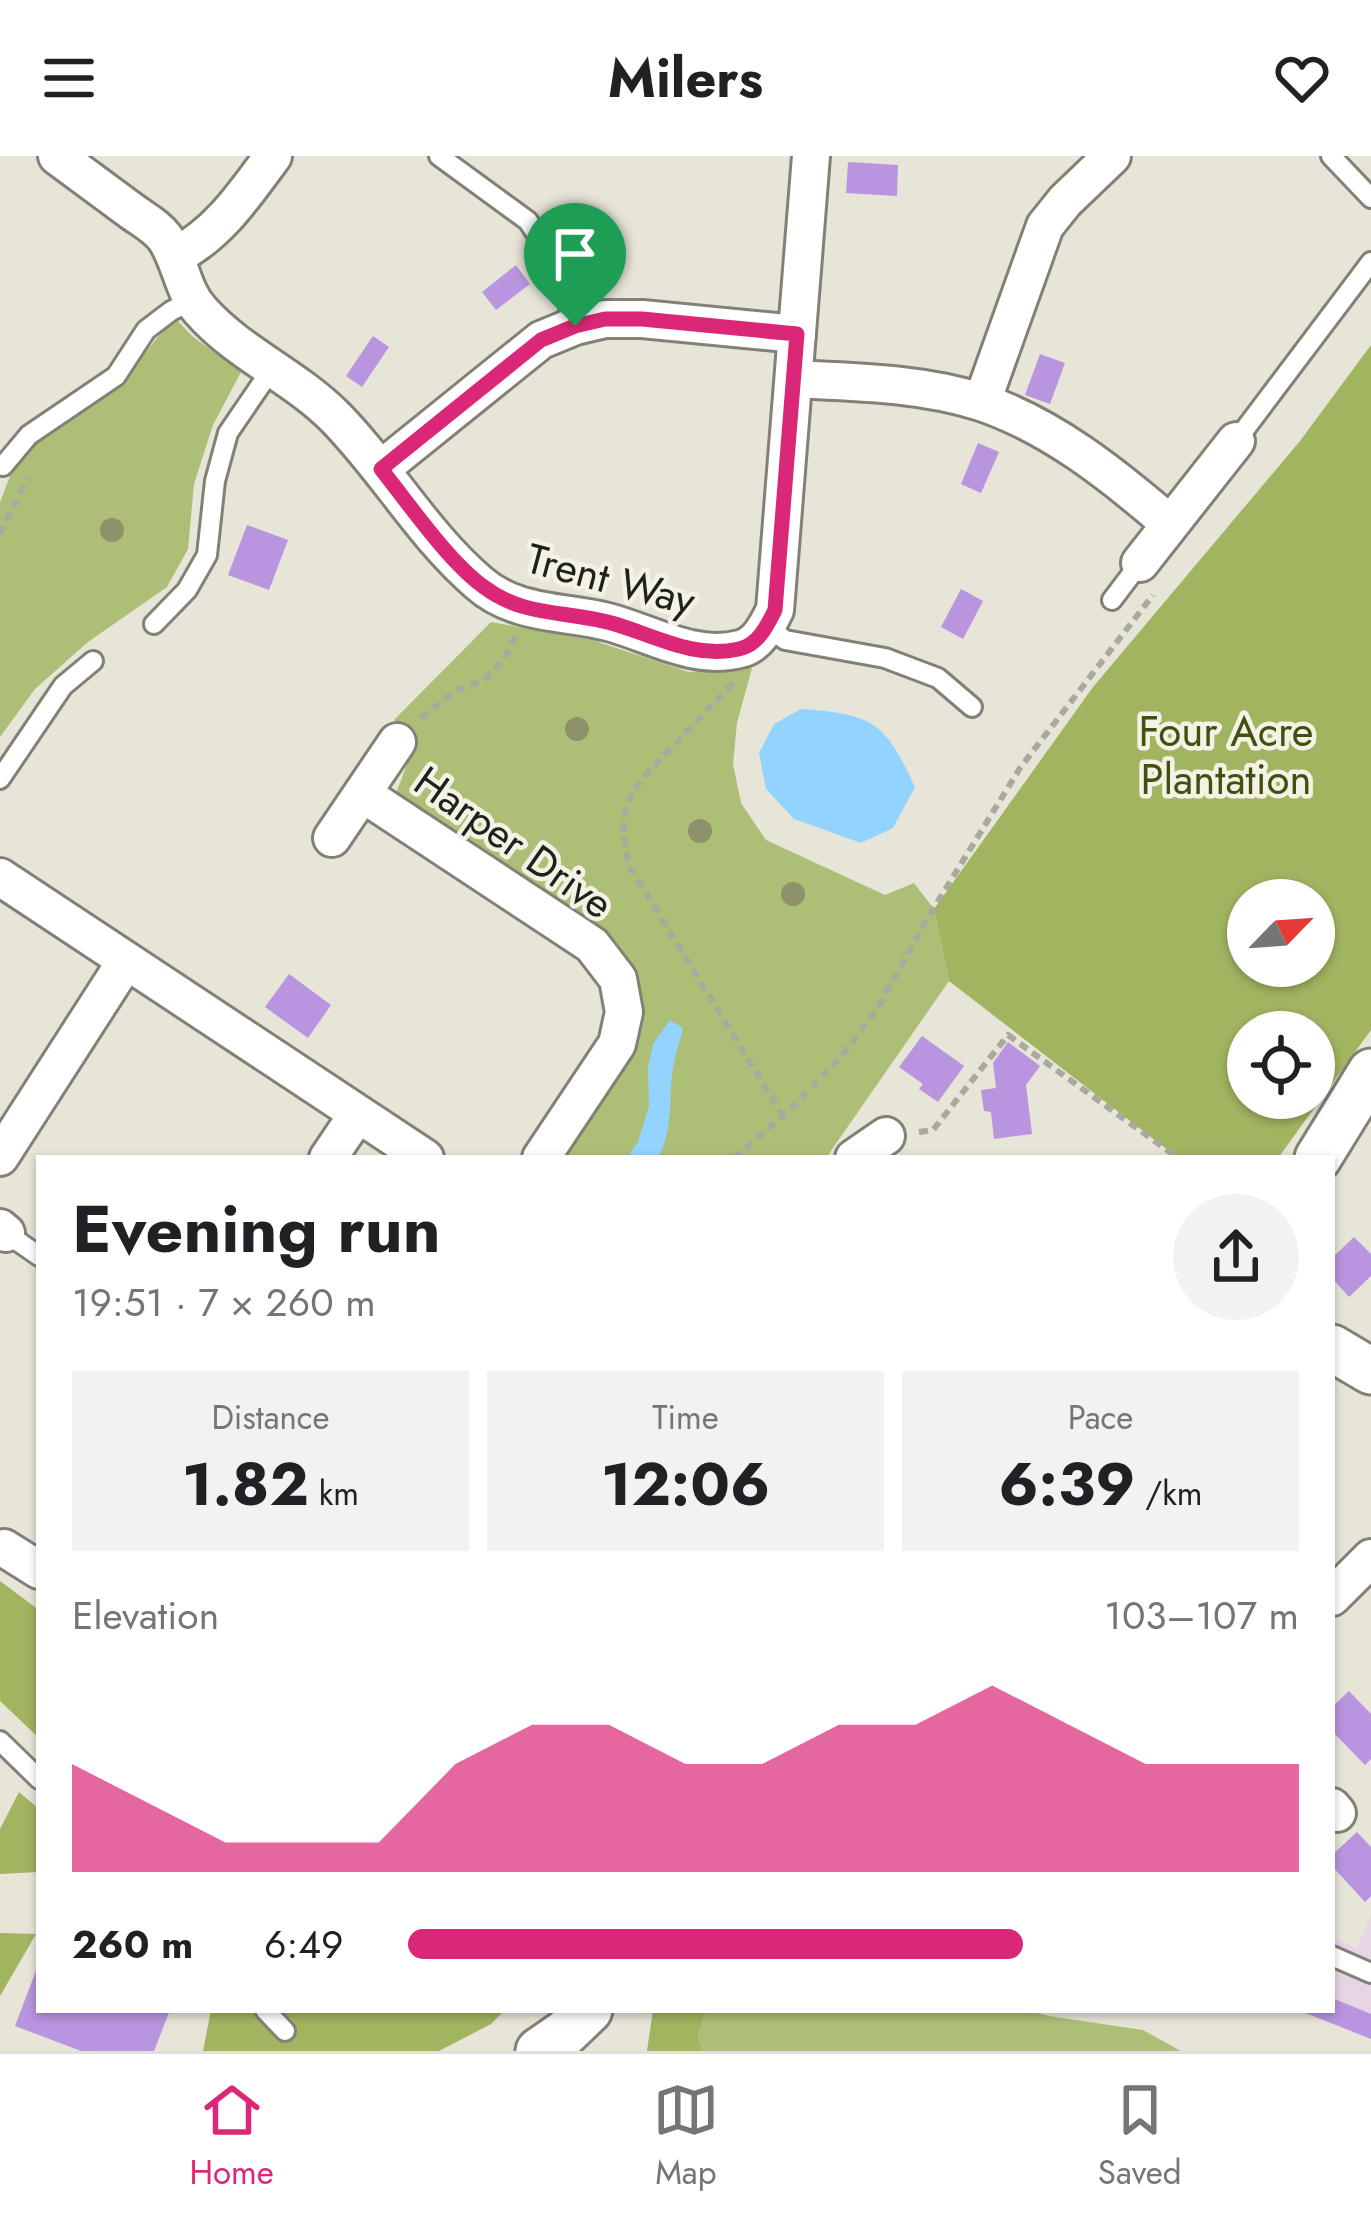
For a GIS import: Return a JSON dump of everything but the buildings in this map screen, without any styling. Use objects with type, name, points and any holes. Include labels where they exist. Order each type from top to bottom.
[{"type":"street","name":"Trent Way","points":[[57,156],[161,232],[177,255],[192,300],[201,312],[327,409],[480,584],[524,609],[615,624],[674,646],[724,651],[755,637]]},
{"type":"street","points":[[177,255],[208,236],[273,156]]},
{"type":"street","points":[[755,637],[775,610],[811,156]]},
{"type":"street","points":[[982,403],[1045,226],[1112,156]]},
{"type":"street","points":[[381,469],[541,340],[575,326],[605,319],[642,319],[797,334]]},
{"type":"street","points":[[794,379],[882,384],[982,403],[1081,453],[1169,524]]},
{"type":"street","points":[[1153,571],[1169,524],[1236,441]]},
{"type":"street","name":"Harper Drive","points":[[332,838],[397,742]]},
{"type":"street","name":"Harper Drive","points":[[364,794],[592,944],[618,979],[624,1012],[617,1044],[543,1155]]},
{"type":"street","points":[[0,877],[420,1155]]},
{"type":"street","points":[[0,1157],[126,962]]},
{"type":"street","points":[[1320,1155],[1371,1072]]},
{"type":"street","points":[[330,1155],[357,1114]]},
{"type":"street","points":[[858,1155],[886,1136]]},
{"type":"street","points":[[1335,1350],[1371,1371]]},
{"type":"street","points":[[2,1547],[36,1568]]},
{"type":"street","points":[[1335,1594],[1371,1558]]},
{"type":"street","points":[[539,2051],[587,2013]]},
{"type":"street","points":[[598,2051],[604,2013]]},
{"type":"lane","points":[[439,156],[528,221],[555,262],[575,326]]},
{"type":"lane","points":[[1331,156],[1371,198]]},
{"type":"lane","points":[[1236,441],[1371,262]]},
{"type":"lane","points":[[3,466],[29,435],[116,376],[146,330],[192,300]]},
{"type":"lane","points":[[154,624],[187,590],[207,555],[215,481],[228,433],[273,367]]},
{"type":"lane","points":[[1112,600],[1153,571]]},
{"type":"lane","points":[[755,637],[885,658],[938,678],[973,707]]},
{"type":"lane","points":[[0,779],[63,686],[94,661]]},
{"type":"lane","points":[[3,1231],[36,1254]]},
{"type":"lane","points":[[0,1741],[36,1776]]},
{"type":"lane","points":[[1335,1956],[1371,1973]]},
{"type":"lane","points":[[268,2013],[285,2031]]},
{"type":"path","points":[[738,1155],[839,1058],[878,1009],[1019,768],[1153,571]]},
{"type":"path","points":[[397,742],[429,710],[484,680],[505,658],[524,609]]},
{"type":"path","points":[[755,637],[747,669],[633,788],[623,817],[622,842],[630,867],[783,1116]]},
{"type":"path","points":[[886,1136],[933,1130],[1008,1035],[1174,1155]]},
{"type":"shaded area","points":[[1371,1914],[1371,2039],[1306,2013],[1335,2013],[1335,1939],[1357,1948]]},
{"type":"green space","points":[[174,317],[241,372],[213,425],[194,484],[188,549],[167,587],[88,642],[35,689],[0,737],[0,502],[14,466],[42,434],[115,390]]},
{"type":"green space","name":"Four Acre Plantation","points":[[1371,345],[1371,1030],[1335,1080],[1335,1011],[1227,1011],[1227,1119],[1306,1119],[1280,1155],[1174,1155],[949,981],[934,909],[1093,687],[1300,441]]},
{"type":"green space","points":[[491,622],[595,641],[689,672],[752,668],[737,723],[733,764],[741,803],[766,840],[885,895],[914,883],[934,909],[949,981],[828,1155],[564,1155],[638,1038],[633,978],[395,796],[417,738],[394,720]]},
{"type":"green space","points":[[0,1581],[36,1608],[36,1735],[0,1701]]},
{"type":"green space","points":[[19,1792],[36,1806],[36,1872],[0,1874],[0,1829]]},
{"type":"green space","points":[[0,1933],[36,1934],[0,1996]]},
{"type":"green space","points":[[210,2013],[502,2013],[491,2024],[439,2051],[203,2051]]},
{"type":"green space","points":[[653,2013],[705,2013],[698,2035],[702,2051],[647,2051]]},
{"type":"green space","points":[[705,2013],[1038,2013],[1143,2030],[1181,2051],[702,2051],[698,2035]]},
{"type":"water","points":[[801,709],[845,714],[885,735],[915,787],[893,828],[861,843],[794,819],[766,789],[759,753],[774,724]]},
{"type":"water","points":[[670,1020],[683,1028],[663,1147],[659,1155],[629,1155],[649,1106],[653,1044]]},
{"type":"route","points":[[605,319],[642,319],[797,334],[775,610],[754,642],[743,649],[674,646],[615,624],[524,609],[501,598],[480,584],[436,538],[381,469],[541,340],[575,326],[605,319]]}]
